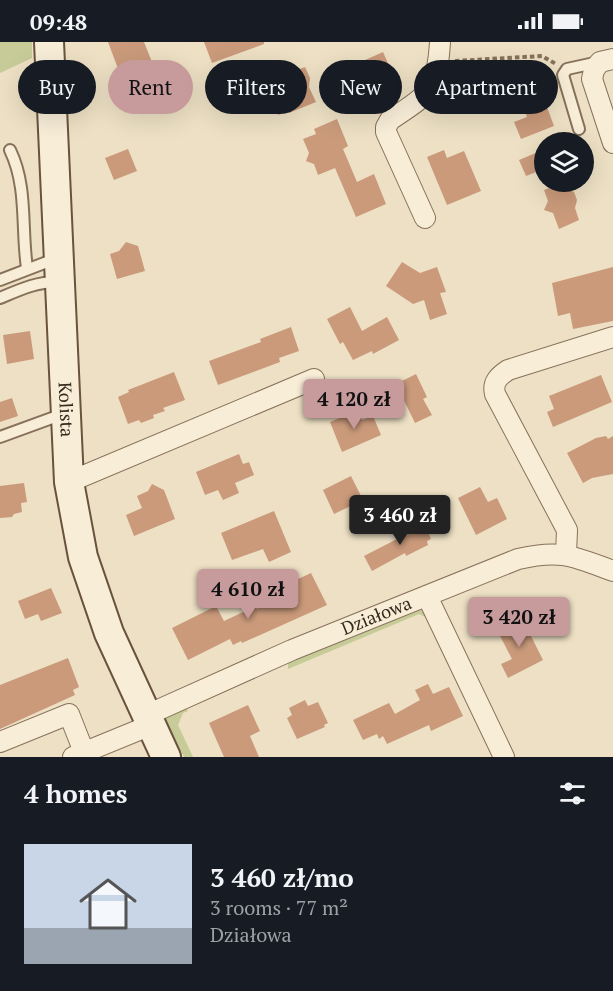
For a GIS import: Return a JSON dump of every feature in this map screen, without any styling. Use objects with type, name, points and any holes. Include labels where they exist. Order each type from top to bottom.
[{"type":"street","name":"Kolista","points":[[49,42],[69,482],[83,557],[109,633],[166,757]]},
{"type":"street","points":[[425,218],[386,132],[386,126],[390,120],[428,92],[437,74],[440,52]]},
{"type":"street","points":[[606,61],[594,70],[592,79],[613,143]]},
{"type":"street","points":[[566,554],[567,530],[495,394],[494,388],[496,381],[508,370],[613,337]]},
{"type":"street","points":[[69,482],[314,379]]},
{"type":"street","name":"Działowa","points":[[78,755],[292,650],[518,559],[543,554],[566,554],[613,571]]},
{"type":"street","points":[[427,596],[504,757]]},
{"type":"street","points":[[0,742],[69,714],[78,755]]},
{"type":"lane","points":[[579,129],[563,75],[567,69],[606,61]]},
{"type":"lane","points":[[10,150],[16,161],[22,187],[24,252],[27,268]]},
{"type":"lane","points":[[0,280],[46,262],[59,272],[47,282],[0,298]]},
{"type":"lane","points":[[0,437],[66,413]]},
{"type":"path","points":[[440,52],[542,56],[567,69]]},
{"type":"green space","points":[[0,42],[32,42],[32,58],[18,60],[18,65],[0,73]]},
{"type":"green space","points":[[420,606],[425,608],[429,619],[419,614],[288,669],[288,660]]},
{"type":"green space","points":[[185,705],[188,711],[183,713],[178,725],[193,757],[184,757],[165,718],[168,713]]},
{"type":"building","points":[[108,42],[144,42],[151,60],[115,60]]},
{"type":"building","points":[[204,42],[264,42],[264,44],[220,60],[211,60]]},
{"type":"building","points":[[383,52],[387,60],[365,60]]},
{"type":"building","points":[[307,71],[310,78],[309,87],[316,102],[307,106]]},
{"type":"building","points":[[526,114],[550,114],[554,126],[521,139],[514,122],[527,117]]},
{"type":"building","points":[[337,119],[348,146],[343,149],[357,182],[374,174],[386,204],[356,217],[335,168],[318,175],[314,164],[306,161],[309,153],[303,139],[316,134],[314,129]]},
{"type":"building","points":[[128,149],[137,171],[114,180],[105,158]]},
{"type":"building","points":[[444,150],[447,158],[464,151],[481,191],[447,205],[427,157]]},
{"type":"building","points":[[534,154],[534,173],[526,176],[519,160]]},
{"type":"building","points":[[545,192],[574,192],[577,200],[575,208],[579,220],[559,229],[553,213],[544,210],[548,201]]},
{"type":"building","points":[[126,242],[138,246],[145,271],[117,279],[110,254],[119,251]]},
{"type":"building","points":[[402,262],[420,273],[437,267],[446,292],[440,293],[447,314],[430,320],[424,300],[413,304],[386,286]]},
{"type":"building","points":[[613,267],[613,321],[573,329],[570,313],[558,316],[552,283]]},
{"type":"building","points":[[350,307],[362,331],[387,317],[399,340],[373,354],[372,351],[353,360],[343,342],[340,344],[327,319]]},
{"type":"building","points":[[291,327],[299,351],[279,358],[280,362],[218,385],[209,361],[261,342],[260,339]]},
{"type":"building","points":[[30,331],[34,359],[7,364],[3,335]]},
{"type":"building","points":[[174,372],[185,400],[163,408],[165,411],[153,415],[154,418],[141,423],[139,420],[128,424],[118,397],[129,392],[128,390]]},
{"type":"building","points":[[416,374],[427,397],[423,399],[432,415],[415,423],[396,384]]},
{"type":"building","points":[[601,375],[612,402],[553,427],[547,412],[554,409],[549,396]]},
{"type":"building","points":[[12,398],[18,416],[0,422],[0,402]]},
{"type":"building","points":[[358,410],[362,420],[373,416],[381,435],[342,452],[330,422]]},
{"type":"building","points":[[606,436],[608,439],[613,436],[613,474],[592,478],[583,483],[567,453],[596,438]]},
{"type":"building","points":[[239,454],[243,464],[249,462],[254,475],[235,483],[239,493],[223,500],[218,490],[205,495],[196,472]]},
{"type":"building","points":[[351,476],[363,500],[334,514],[323,490]]},
{"type":"building","points":[[24,483],[27,502],[21,503],[22,512],[12,517],[0,518],[0,486]]},
{"type":"building","points":[[152,484],[164,490],[175,519],[134,536],[126,515],[142,508],[137,496],[148,491]]},
{"type":"building","points":[[480,487],[488,502],[497,498],[507,519],[476,535],[458,498]]},
{"type":"building","points":[[274,511],[291,552],[269,562],[263,549],[232,560],[221,533]]},
{"type":"building","points":[[423,521],[431,539],[427,541],[428,545],[406,556],[405,553],[372,571],[364,556],[399,538],[396,532]]},
{"type":"building","points":[[311,573],[327,605],[242,643],[241,641],[233,645],[230,639],[188,660],[172,628],[216,606],[224,621],[256,606],[257,609],[298,588],[294,581]]},
{"type":"building","points":[[51,588],[62,613],[41,621],[38,614],[25,619],[18,601]]},
{"type":"building","points":[[523,620],[543,660],[508,678],[501,664],[512,659],[497,630],[510,623],[512,626]]},
{"type":"building","points":[[68,658],[79,687],[73,690],[75,695],[0,729],[0,685]]},
{"type":"building","points":[[428,684],[433,694],[449,687],[463,716],[431,731],[429,725],[387,744],[383,736],[379,739],[377,734],[363,740],[353,720],[389,703],[395,714],[420,700],[415,690]]},
{"type":"building","points":[[305,700],[308,706],[318,702],[328,723],[324,725],[325,727],[297,739],[287,718],[292,715],[289,708]]},
{"type":"building","points":[[248,705],[260,731],[250,736],[259,757],[224,757],[209,723]]}]
